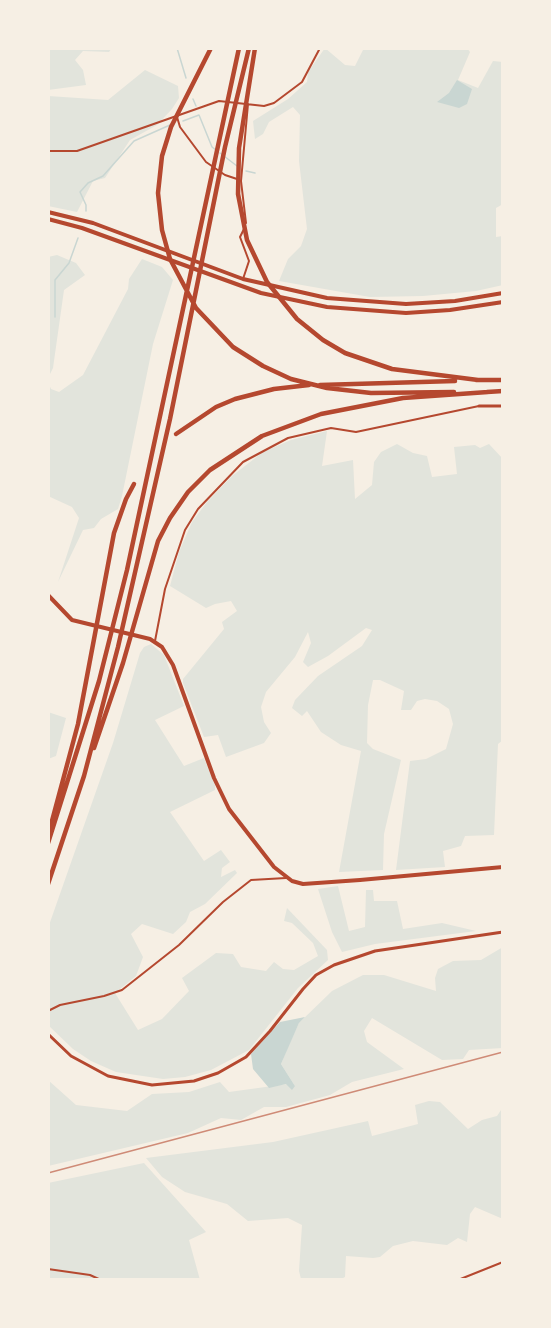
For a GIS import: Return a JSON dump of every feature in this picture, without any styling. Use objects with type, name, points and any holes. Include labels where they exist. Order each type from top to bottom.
[{"type":"highway","points":[[211,48],[175,117],[162,156],[158,205],[162,230],[174,270],[196,308],[223,338],[246,356],[291,379],[327,388],[360,392],[503,392]]},
{"type":"highway","points":[[48,843],[71,777],[110,642],[154,449],[239,48]]},
{"type":"highway","points":[[84,776],[145,534],[197,280],[249,48]]},
{"type":"highway","points":[[255,48],[238,159],[238,194],[241,217],[256,262],[286,308],[322,340],[363,360],[409,372],[478,380]]},
{"type":"highway","points":[[176,434],[216,406],[274,389],[362,382],[503,380]]},
{"type":"highway","points":[[48,884],[123,663],[152,556],[170,518],[196,483],[246,445],[297,422],[340,409],[394,399],[488,392]]},
{"type":"highway","points":[[48,835],[78,724],[114,533],[134,484]]},
{"type":"main road","points":[[48,212],[93,223],[243,279],[306,294],[364,303],[427,303],[503,293]]},
{"type":"main road","points":[[48,219],[82,228],[261,293],[304,303],[350,310],[406,313],[450,310],[503,302]]},
{"type":"main road","points":[[48,596],[61,611],[78,623],[152,640],[173,665],[214,778],[229,809],[286,878],[297,883],[312,883],[503,867]]},
{"type":"street","points":[[48,151],[77,151],[219,101],[264,106],[274,103],[302,82],[320,48]]},
{"type":"street","points":[[243,279],[249,261],[240,237],[246,223],[242,181],[248,104]]},
{"type":"street","points":[[177,117],[180,127],[206,162],[225,175],[242,181]]},
{"type":"street","points":[[152,640],[165,589],[185,530],[198,508],[243,462],[288,438],[331,428],[356,432],[478,406],[503,406]]},
{"type":"street","points":[[48,1011],[60,1005],[122,990],[179,945],[223,902],[251,880],[286,878]]},
{"type":"street","points":[[48,1034],[71,1056],[108,1076],[152,1085],[194,1081],[218,1073],[246,1057],[316,975],[333,965],[375,951],[503,932]]},
{"type":"street","points":[[458,1280],[503,1262]]},
{"type":"street","points":[[48,1269],[90,1275],[101,1280]]},
{"type":"shaded area","points":[[48,48],[112,48],[109,52],[83,51],[75,60],[83,70],[86,85],[48,90]]},
{"type":"shaded area","points":[[325,48],[345,65],[355,66],[364,48],[467,48],[470,52],[458,80],[478,88],[493,61],[503,62],[503,204],[496,208],[496,237],[503,236],[503,285],[476,291],[423,296],[370,297],[279,281],[288,259],[301,246],[307,229],[299,161],[300,115],[293,107],[269,122],[263,134],[255,139],[253,121],[288,99],[307,82],[308,72]]},
{"type":"shaded area","points":[[145,70],[178,86],[179,98],[172,109],[157,125],[130,140],[105,178],[93,181],[77,212],[48,206],[48,96],[108,100]]},
{"type":"shaded area","points":[[457,80],[472,89],[467,104],[459,108],[437,102],[449,93]]},
{"type":"shaded area","points":[[57,255],[76,263],[85,275],[64,290],[53,368],[48,378],[48,257]]},
{"type":"shaded area","points":[[142,259],[162,267],[173,280],[153,344],[122,496],[118,509],[101,519],[94,528],[83,530],[58,582],[79,518],[72,507],[48,496],[48,382],[51,389],[59,392],[83,375],[128,289],[129,279]]},
{"type":"shaded area","points":[[327,431],[322,466],[353,460],[355,499],[372,485],[374,462],[381,452],[397,444],[413,453],[427,456],[432,477],[457,474],[454,447],[475,445],[480,448],[489,444],[503,459],[503,740],[498,744],[494,835],[465,836],[461,846],[443,851],[445,867],[396,870],[410,761],[426,759],[446,749],[453,724],[449,709],[437,701],[425,699],[417,701],[411,710],[401,710],[404,691],[380,680],[373,680],[368,705],[367,743],[373,749],[401,760],[384,834],[383,870],[339,872],[361,751],[341,745],[321,732],[307,711],[302,716],[292,708],[295,700],[318,676],[362,646],[372,630],[366,628],[328,656],[308,667],[303,662],[311,643],[308,632],[295,657],[266,692],[261,707],[264,722],[271,733],[264,743],[226,757],[218,735],[204,737],[183,683],[183,679],[224,629],[222,622],[237,611],[231,601],[206,608],[170,586],[179,552],[192,522],[207,502],[232,476],[263,452],[291,440]]},
{"type":"shaded area","points":[[151,644],[164,655],[184,706],[155,720],[184,766],[204,758],[215,785],[215,790],[170,812],[204,861],[221,850],[230,862],[222,868],[221,877],[235,870],[237,873],[205,904],[190,912],[186,922],[173,934],[142,924],[131,934],[143,957],[136,976],[115,993],[138,1030],[162,1019],[189,991],[182,978],[216,953],[233,954],[241,967],[266,971],[274,962],[283,969],[294,970],[318,956],[313,943],[292,923],[284,921],[287,908],[327,950],[328,960],[298,988],[249,1050],[211,1070],[185,1077],[163,1079],[116,1072],[91,1061],[73,1049],[48,1025],[48,928],[113,743],[140,653],[144,647]]},
{"type":"shaded area","points":[[48,712],[66,718],[56,756],[48,759]]},
{"type":"shaded area","points":[[338,886],[349,931],[365,927],[366,890],[373,890],[374,901],[397,901],[403,929],[442,923],[476,931],[375,944],[342,952],[332,932],[318,889]]},
{"type":"shaded area","points":[[503,947],[503,1048],[469,1050],[463,1059],[442,1060],[372,1018],[364,1031],[367,1042],[404,1069],[352,1082],[330,1095],[286,1107],[264,1107],[241,1120],[221,1118],[188,1133],[48,1166],[48,1080],[76,1105],[127,1111],[152,1094],[189,1092],[220,1082],[229,1092],[287,1084],[295,1086],[281,1064],[288,1046],[299,1023],[332,991],[363,975],[384,975],[436,991],[435,978],[438,969],[453,961],[481,960]]},
{"type":"shaded area","points":[[305,1017],[299,1023],[281,1064],[295,1086],[292,1090],[286,1084],[269,1088],[253,1069],[251,1054],[280,1022]]},
{"type":"shaded area","points":[[429,1101],[440,1102],[468,1129],[482,1120],[497,1116],[503,1107],[503,1219],[475,1207],[470,1214],[467,1242],[458,1238],[447,1245],[413,1241],[393,1246],[380,1257],[346,1256],[345,1277],[339,1280],[301,1279],[299,1271],[302,1225],[288,1218],[248,1221],[227,1204],[185,1192],[162,1177],[146,1158],[273,1142],[368,1121],[372,1136],[418,1124],[415,1105]]},
{"type":"shaded area","points":[[144,1163],[206,1232],[189,1240],[200,1280],[48,1280],[48,1183]]},
{"type":"waterway","points":[[177,48],[186,78]]},
{"type":"waterway","points":[[193,99],[196,106]]},
{"type":"waterway","points":[[183,121],[199,115],[212,147],[216,150]]},
{"type":"waterway","points":[[86,211],[86,205],[80,192],[88,183],[103,176],[134,141],[170,125]]},
{"type":"waterway","points":[[220,153],[237,166]]},
{"type":"waterway","points":[[246,171],[255,173]]},
{"type":"waterway","points":[[55,317],[55,280],[69,263],[78,238]]},
{"type":"railway","points":[[48,1173],[503,1052]]}]
